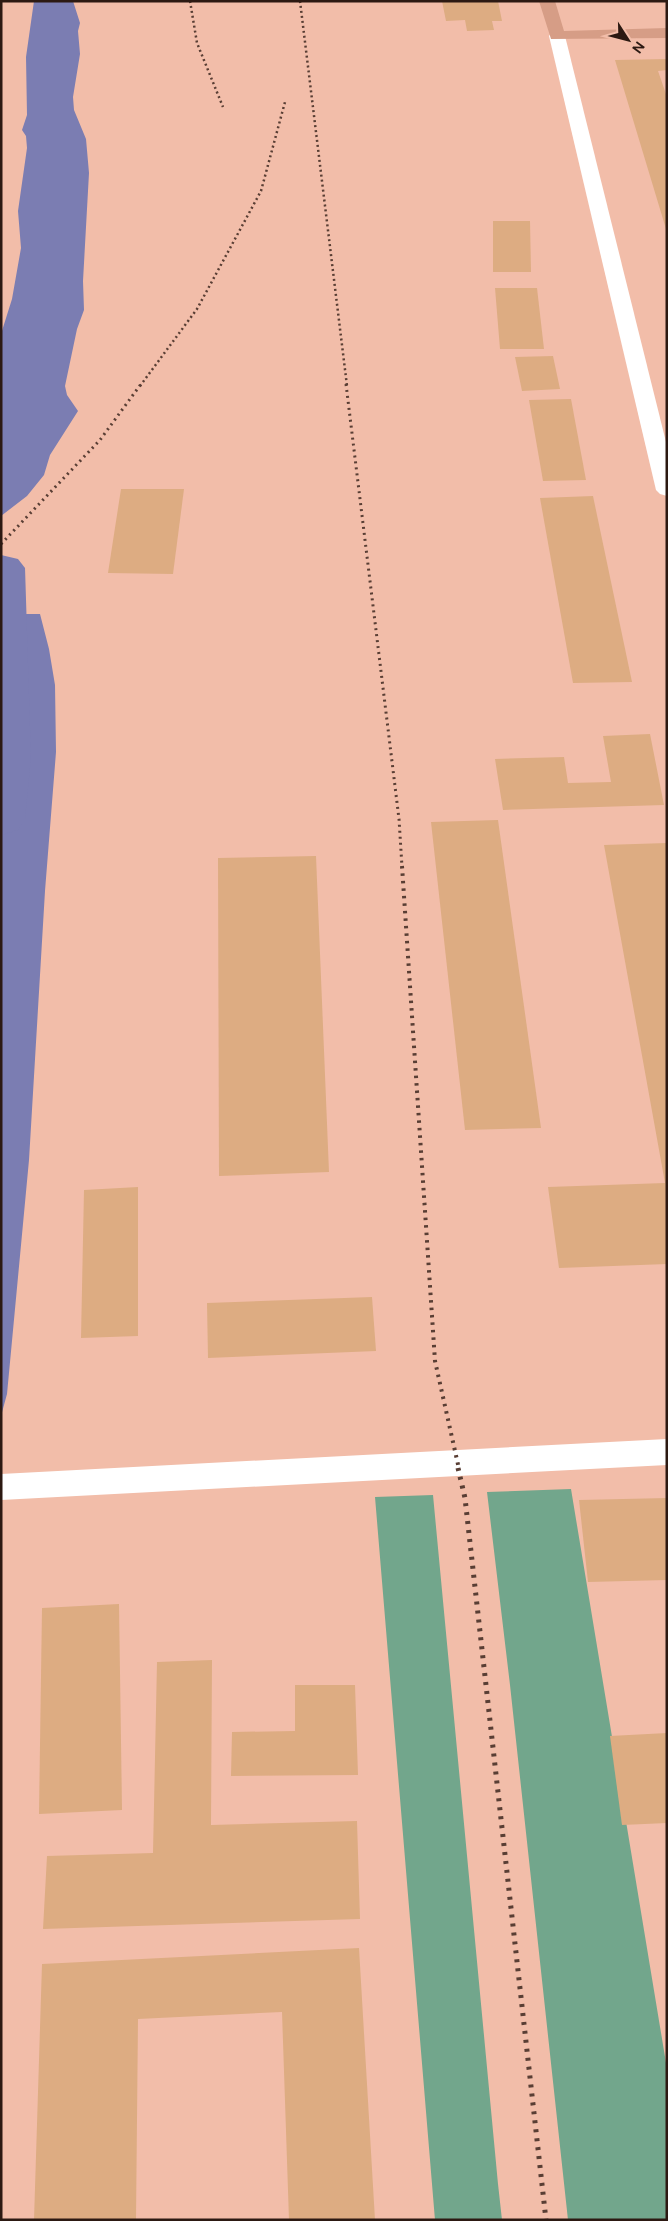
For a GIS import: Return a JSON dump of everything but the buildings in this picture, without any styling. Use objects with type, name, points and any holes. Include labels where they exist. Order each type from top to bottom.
[{"type":"main road","points":[[547,1],[557,36],[667,33]]},
{"type":"street","points":[[557,36],[667,490]]},
{"type":"street","points":[[1,1487],[667,1452]]},
{"type":"green space","points":[[571,1489],[667,2069],[667,2220],[568,2220],[510,1685],[487,1492]]},
{"type":"green space","points":[[433,1495],[502,2220],[435,2220],[375,1497]]},
{"type":"water","points":[[34,1],[73,1],[80,23],[78,31],[80,54],[73,97],[74,110],[86,139],[89,173],[83,281],[84,310],[77,329],[65,386],[67,395],[78,411],[50,455],[44,475],[27,496],[1,516],[1,334],[12,299],[21,248],[18,211],[27,148],[26,136],[22,130],[27,115],[26,57]]},
{"type":"water","points":[[5,614],[40,614],[49,649],[55,685],[56,752],[45,891],[29,1160],[7,1394],[1,1416],[1,741],[9,662]]},
{"type":"waterway","points":[[1,819],[7,758],[3,568]]},
{"type":"railway","points":[[190,1],[197,43],[223,107]]},
{"type":"railway","points":[[300,1],[347,386]]},
{"type":"railway","points":[[140,386],[197,309],[261,191],[285,102]]},
{"type":"railway","points":[[1,544],[100,440],[141,384]]},
{"type":"railway","points":[[346,384],[399,819],[402,867]]},
{"type":"railway","points":[[402,866],[435,1361],[459,1469]]},
{"type":"railway","points":[[458,1468],[465,1498],[546,2220]]}]
